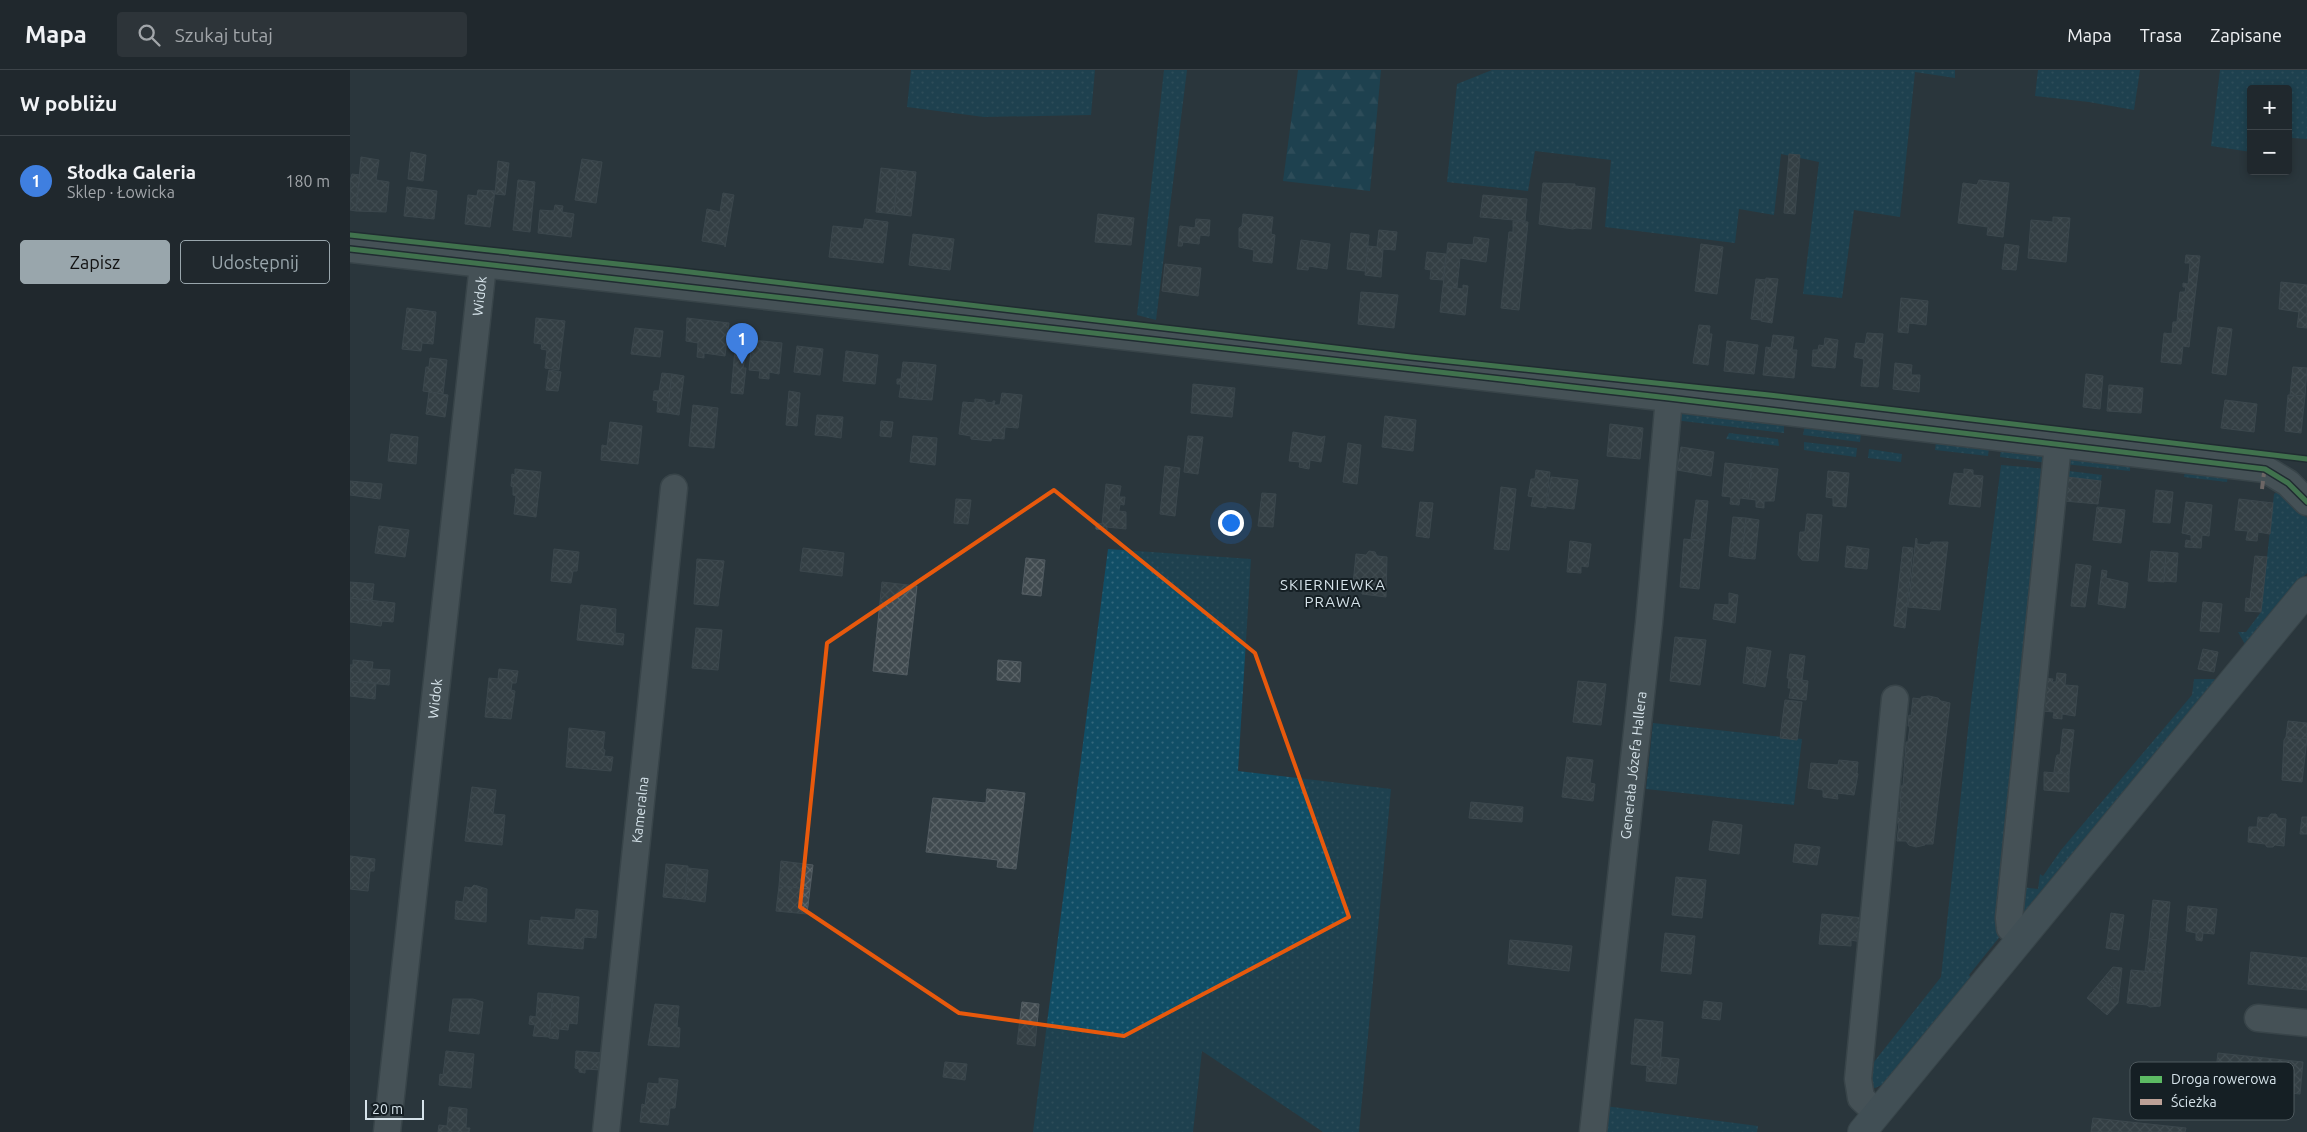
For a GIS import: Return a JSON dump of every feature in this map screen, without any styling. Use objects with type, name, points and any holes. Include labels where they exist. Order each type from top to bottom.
[{"type":"main road","points":[[1870,1122],[2307,592]]},
{"type":"street","points":[[350,249],[483,266],[1668,398],[2265,469],[2282,479],[2307,502]]},
{"type":"street","name":"Widok","points":[[387,1132],[483,266]]},
{"type":"street","name":"Generała Józefa Hallera","points":[[1593,1132],[1649,623],[1668,398]]},
{"type":"street","points":[[2021,938],[2010,928],[2010,912],[2058,444]]},
{"type":"street","name":"Kameralna","points":[[606,1132],[674,488]]},
{"type":"street","points":[[1870,1122],[1861,1098],[1858,1079],[1895,699]]},
{"type":"street","points":[[2258,1018],[2307,1022]]},
{"type":"highlighted area","points":[[1054,490],[1255,653],[1349,917],[1124,1036],[959,1013],[800,907],[827,643]]},
{"type":"green space","points":[[911,70],[1095,70],[1091,115],[984,117],[907,107]]},
{"type":"green space","points":[[1164,70],[1187,70],[1156,320],[1137,315]]},
{"type":"green space","points":[[1298,70],[1381,70],[1370,191],[1283,181]]},
{"type":"green space","points":[[1492,70],[1955,70],[1955,78],[1915,72],[1900,217],[1854,210],[1842,298],[1803,294],[1819,162],[1781,154],[1774,215],[1739,209],[1735,243],[1605,227],[1611,160],[1535,151],[1528,191],[1447,182],[1457,84]]},
{"type":"green space","points":[[2038,70],[2140,70],[2134,110],[2089,102],[2035,96]]},
{"type":"green space","points":[[2220,70],[2307,70],[2307,139],[2292,138],[2292,85],[2247,85],[2247,151],[2211,146]]},
{"type":"green space","points":[[1681,410],[1784,422],[1784,433],[1674,420]]},
{"type":"green space","points":[[1805,425],[1861,434],[1860,442],[1803,435]]},
{"type":"green space","points":[[1729,433],[1778,439],[1779,446],[1726,439]]},
{"type":"green space","points":[[1804,442],[1857,448],[1856,457],[1804,450]]},
{"type":"green space","points":[[1936,442],[1989,448],[1988,456],[1935,450]]},
{"type":"green space","points":[[2001,448],[2046,452],[2047,463],[2000,457]]},
{"type":"green space","points":[[1869,449],[1902,454],[1901,462],[1868,458]]},
{"type":"green space","points":[[2069,455],[2130,465],[2130,471],[2064,464]]},
{"type":"green space","points":[[2001,465],[2047,469],[2002,934],[1969,975],[1972,978],[1884,1084],[1875,1088],[1871,1087],[1866,1072],[1941,977],[1971,702]]},
{"type":"green space","points":[[2061,470],[2102,475],[2101,481],[2067,477]]},
{"type":"green space","points":[[2185,471],[2228,475],[2227,482],[2184,477]]},
{"type":"green space","points":[[2279,490],[2307,518],[2307,573],[2246,646],[2238,632],[2246,632],[2261,612],[2274,494]]},
{"type":"green space","points":[[1108,549],[1251,559],[1238,771],[1391,789],[1359,1132],[1323,1132],[1202,1051],[1193,1132],[1033,1132]]},
{"type":"green space","points":[[2194,679],[2218,679],[2018,922],[2020,887],[2038,889],[2040,874],[2043,876],[2061,850],[2192,695]]},
{"type":"green space","points":[[1653,723],[1802,739],[1794,805],[1646,789]]},
{"type":"green space","points":[[1605,1106],[1758,1126],[1757,1132],[1602,1132]]},
{"type":"building","points":[[411,152],[426,155],[423,181],[408,179]]},
{"type":"building","points":[[1789,154],[1800,155],[1795,214],[1784,213]]},
{"type":"building","points":[[361,157],[379,160],[376,180],[389,182],[386,212],[356,211]]},
{"type":"building","points":[[582,159],[602,162],[596,203],[575,200]]},
{"type":"building","points":[[498,161],[509,163],[505,195],[495,194]]},
{"type":"building","points":[[881,168],[898,170],[894,214],[876,212]]},
{"type":"building","points":[[898,170],[916,172],[911,216],[894,214]]},
{"type":"building","points":[[352,174],[360,175],[356,211],[350,210],[350,181]]},
{"type":"building","points":[[518,180],[535,182],[530,232],[513,230]]},
{"type":"building","points":[[1979,180],[2009,183],[2003,237],[1987,235],[1988,227],[1958,223],[1963,183],[1977,185]]},
{"type":"building","points":[[1543,183],[1575,184],[1575,186],[1595,188],[1591,229],[1573,229],[1539,224]]},
{"type":"building","points":[[407,187],[437,191],[434,219],[404,216]]},
{"type":"building","points":[[478,190],[495,191],[490,227],[465,224],[468,195],[477,196]]},
{"type":"building","points":[[723,193],[734,195],[725,247],[725,245],[702,241],[707,209],[720,212]]},
{"type":"building","points":[[1483,195],[1527,199],[1525,221],[1480,217]]},
{"type":"building","points":[[555,205],[563,206],[562,212],[574,214],[571,237],[538,233],[540,210],[554,211]]},
{"type":"building","points":[[1098,214],[1134,218],[1131,245],[1095,242]]},
{"type":"building","points":[[1243,214],[1273,217],[1271,234],[1275,235],[1272,263],[1253,261],[1254,250],[1239,247],[1239,228],[1242,226]]},
{"type":"building","points":[[2053,217],[2070,218],[2066,262],[2028,258],[2031,220],[2053,222]]},
{"type":"building","points":[[865,219],[888,222],[883,263],[829,257],[833,226],[863,229]]},
{"type":"building","points":[[1196,219],[1210,220],[1209,236],[1200,235],[1199,244],[1183,242],[1182,246],[1178,246],[1180,226],[1195,228]]},
{"type":"building","points":[[1513,221],[1528,222],[1519,310],[1501,308],[1509,232],[1513,232]]},
{"type":"building","points":[[1379,230],[1397,232],[1395,250],[1383,249],[1381,277],[1365,275],[1368,246],[1377,247]]},
{"type":"building","points":[[1351,233],[1369,235],[1365,271],[1347,269]]},
{"type":"building","points":[[913,234],[954,239],[950,270],[909,265]]},
{"type":"building","points":[[1474,237],[1489,239],[1486,262],[1460,258],[1457,288],[1443,286],[1448,243],[1473,245]]},
{"type":"building","points":[[1301,240],[1330,244],[1327,269],[1309,266],[1308,270],[1297,269]]},
{"type":"building","points":[[1701,244],[1723,247],[1717,294],[1695,291]]},
{"type":"building","points":[[2005,244],[2019,246],[2016,270],[2002,269]]},
{"type":"building","points":[[1427,252],[1446,254],[1443,280],[1430,279],[1431,270],[1425,269]]},
{"type":"building","points":[[2186,255],[2200,256],[2193,312],[2178,310],[2180,292],[2185,292],[2186,287],[2183,287],[2183,283],[2188,284],[2190,263],[2185,263]]},
{"type":"building","points":[[1165,264],[1201,268],[1198,296],[1162,291]]},
{"type":"building","points":[[1766,278],[1778,279],[1772,323],[1761,321]]},
{"type":"building","points":[[1756,279],[1766,280],[1761,320],[1751,319]]},
{"type":"building","points":[[2281,282],[2307,285],[2307,328],[2297,327],[2299,312],[2279,309]]},
{"type":"building","points":[[1463,285],[1468,286],[1465,315],[1440,312],[1443,286],[1463,289]]},
{"type":"building","points":[[1361,292],[1398,295],[1394,328],[1358,324]]},
{"type":"building","points":[[1901,298],[1928,301],[1926,325],[1909,323],[1908,333],[1898,332]]},
{"type":"building","points":[[407,308],[436,312],[433,344],[422,343],[421,351],[402,349]]},
{"type":"building","points":[[2178,310],[2193,312],[2189,347],[2183,346],[2181,364],[2161,362],[2164,333],[2172,334],[2173,322],[2177,322]]},
{"type":"building","points":[[536,318],[565,321],[559,370],[545,368],[547,350],[541,349],[542,344],[534,343]]},
{"type":"building","points":[[687,318],[729,323],[725,356],[704,353],[704,358],[697,357],[698,343],[686,341]]},
{"type":"building","points":[[1699,325],[1710,326],[1709,334],[1712,334],[1708,365],[1693,363]]},
{"type":"building","points":[[2218,327],[2232,329],[2226,375],[2212,373]]},
{"type":"building","points":[[635,328],[663,331],[660,357],[631,354]]},
{"type":"building","points":[[1867,333],[1883,334],[1878,387],[1861,386],[1864,359],[1854,357],[1856,343],[1865,344]]},
{"type":"building","points":[[1773,335],[1794,337],[1792,350],[1797,350],[1794,378],[1763,375],[1766,347],[1771,348]]},
{"type":"building","points":[[736,338],[745,339],[748,343],[743,368],[746,368],[743,394],[731,393]]},
{"type":"building","points":[[1825,338],[1838,340],[1835,368],[1812,366],[1813,350],[1818,350],[1819,345],[1824,346]]},
{"type":"building","points":[[752,340],[782,343],[779,374],[769,372],[769,379],[759,378],[760,371],[749,370]]},
{"type":"building","points":[[1727,341],[1758,345],[1754,374],[1724,371]]},
{"type":"building","points":[[797,346],[823,349],[820,375],[794,372]]},
{"type":"building","points":[[846,351],[878,355],[875,384],[843,381]]},
{"type":"building","points":[[430,358],[447,360],[443,394],[423,391],[426,367],[429,367]]},
{"type":"building","points":[[903,362],[919,363],[916,399],[899,397],[901,384],[897,384],[897,379],[901,379]]},
{"type":"building","points":[[919,363],[936,365],[932,400],[916,399]]},
{"type":"building","points":[[1895,363],[1912,365],[1911,375],[1920,375],[1919,392],[1893,389]]},
{"type":"building","points":[[2293,367],[2307,368],[2305,396],[2290,395]]},
{"type":"building","points":[[549,370],[561,372],[558,391],[546,390]]},
{"type":"building","points":[[662,373],[672,374],[667,413],[657,412],[658,401],[653,400],[654,391],[659,391]]},
{"type":"building","points":[[672,374],[684,376],[679,415],[667,413]]},
{"type":"building","points":[[2086,374],[2103,376],[2100,409],[2083,407]]},
{"type":"building","points":[[1193,384],[1235,388],[1232,417],[1191,413]]},
{"type":"building","points":[[2109,385],[2143,388],[2141,413],[2107,411]]},
{"type":"building","points":[[789,391],[800,393],[797,426],[786,425]]},
{"type":"building","points":[[429,392],[448,395],[445,417],[426,414]]},
{"type":"building","points":[[1002,393],[1022,395],[1018,428],[1005,427],[1004,439],[992,438],[991,441],[971,439],[971,436],[959,434],[963,402],[975,403],[975,399],[993,403],[995,401],[994,405],[1000,405]]},
{"type":"building","points":[[2288,395],[2305,396],[2301,433],[2285,431]]},
{"type":"building","points":[[2225,400],[2257,404],[2254,432],[2221,428]]},
{"type":"building","points":[[693,405],[718,408],[714,448],[689,446]]},
{"type":"building","points":[[817,415],[830,416],[828,436],[815,435]]},
{"type":"building","points":[[830,416],[843,417],[841,438],[828,436]]},
{"type":"building","points":[[1385,416],[1416,420],[1413,451],[1382,447]]},
{"type":"building","points":[[881,421],[893,422],[891,437],[880,436]]},
{"type":"building","points":[[610,422],[642,426],[638,464],[601,460],[602,445],[607,446]]},
{"type":"building","points":[[1610,424],[1643,428],[1640,459],[1607,456]]},
{"type":"building","points":[[1293,432],[1325,436],[1321,462],[1310,460],[1309,469],[1299,467],[1300,462],[1289,461]]},
{"type":"building","points":[[391,434],[418,437],[416,464],[388,461]]},
{"type":"building","points":[[913,436],[937,438],[935,465],[910,462]]},
{"type":"building","points":[[1188,436],[1203,437],[1198,474],[1184,472]]},
{"type":"building","points":[[1348,443],[1361,445],[1357,484],[1343,482]]},
{"type":"building","points":[[1681,447],[1714,452],[1711,476],[1677,470]]},
{"type":"building","points":[[1725,463],[1752,466],[1748,499],[1740,498],[1739,505],[1730,504],[1731,497],[1722,496]]},
{"type":"building","points":[[1165,466],[1180,468],[1175,516],[1160,514]]},
{"type":"building","points":[[1752,466],[1778,469],[1774,501],[1764,501],[1764,508],[1756,507],[1756,500],[1748,499]]},
{"type":"building","points":[[515,469],[541,472],[536,517],[514,514],[516,496],[513,495],[513,487],[511,486],[512,474],[515,475]]},
{"type":"building","points":[[1964,469],[1973,470],[1973,475],[1983,476],[1980,507],[1949,504],[1954,473],[1964,474]]},
{"type":"building","points":[[1536,470],[1550,472],[1546,508],[1531,506],[1533,497],[1528,496],[1531,479],[1535,479]]},
{"type":"building","points":[[1828,471],[1849,473],[1846,507],[1833,506],[1833,498],[1826,497]]},
{"type":"building","points":[[1551,477],[1578,480],[1574,509],[1547,506]]},
{"type":"building","points":[[2067,477],[2101,481],[2098,504],[2064,501]]},
{"type":"building","points":[[350,481],[382,484],[380,499],[350,495]]},
{"type":"building","points":[[1106,484],[1121,486],[1119,497],[1125,497],[1124,505],[1120,504],[1119,511],[1126,512],[1126,529],[1107,527],[1107,530],[1096,529],[1096,523],[1102,524]]},
{"type":"building","points":[[1501,487],[1516,489],[1509,550],[1494,549]]},
{"type":"building","points":[[2156,490],[2173,492],[2170,523],[2153,522]]},
{"type":"building","points":[[1262,493],[1276,494],[1273,527],[1258,526]]},
{"type":"building","points":[[956,499],[971,500],[968,524],[954,523]]},
{"type":"building","points":[[2239,499],[2273,503],[2270,534],[2258,532],[2257,541],[2246,540],[2248,531],[2235,530]]},
{"type":"building","points":[[1696,500],[1708,501],[1704,541],[1691,539]]},
{"type":"building","points":[[1420,502],[1433,503],[1429,538],[1416,536]]},
{"type":"building","points":[[2186,502],[2212,505],[2209,536],[2202,535],[2201,548],[2185,547],[2186,540],[2191,541],[2191,535],[2182,533]]},
{"type":"building","points":[[2097,507],[2125,510],[2121,543],[2093,540]]},
{"type":"building","points":[[1807,514],[1822,515],[1818,561],[1802,560],[1798,555],[1800,532],[1805,532]]},
{"type":"building","points":[[1733,517],[1746,518],[1742,558],[1729,556]]},
{"type":"building","points":[[1746,518],[1759,520],[1755,559],[1742,558]]},
{"type":"building","points":[[379,526],[409,530],[405,557],[375,553]]},
{"type":"building","points":[[1916,538],[1917,544],[1930,545],[1931,542],[1948,542],[1940,610],[1908,607]]},
{"type":"building","points":[[1684,539],[1704,541],[1699,589],[1680,587]]},
{"type":"building","points":[[1570,541],[1591,544],[1588,567],[1581,566],[1581,573],[1567,572]]},
{"type":"building","points":[[1847,546],[1869,549],[1867,569],[1845,567]]},
{"type":"building","points":[[1903,547],[1913,548],[1905,628],[1894,626]]},
{"type":"building","points":[[803,548],[844,553],[842,576],[800,571]]},
{"type":"building","points":[[554,549],[579,552],[577,571],[573,571],[571,583],[551,581]]},
{"type":"building","points":[[1369,551],[1375,552],[1377,556],[1387,557],[1386,597],[1362,594],[1363,585],[1353,584],[1356,554],[1366,555]]},
{"type":"building","points":[[2151,551],[2166,552],[2164,582],[2148,581]]},
{"type":"building","points":[[2166,552],[2178,553],[2176,582],[2164,581]]},
{"type":"building","points":[[2255,556],[2267,557],[2261,612],[2245,611],[2246,598],[2250,599]]},
{"type":"building","points":[[1026,558],[1045,560],[1041,596],[1022,594]]},
{"type":"building","points":[[697,559],[724,561],[718,606],[694,604]]},
{"type":"building","points":[[2076,564],[2091,566],[2085,607],[2071,606]]},
{"type":"building","points":[[2102,570],[2107,571],[2106,578],[2128,583],[2125,608],[2098,604]]},
{"type":"building","points":[[350,582],[374,584],[372,601],[350,598]]},
{"type":"building","points":[[882,582],[917,586],[907,675],[873,671]]},
{"type":"building","points":[[1729,593],[1738,595],[1735,623],[1713,619],[1715,604],[1729,605]]},
{"type":"building","points":[[350,598],[395,603],[393,622],[382,621],[381,626],[350,622]]},
{"type":"building","points":[[2203,602],[2222,604],[2219,632],[2200,631]]},
{"type":"building","points":[[581,605],[616,609],[615,633],[624,634],[623,645],[577,640]]},
{"type":"building","points":[[696,628],[722,630],[718,670],[692,668]]},
{"type":"building","points":[[1675,637],[1706,640],[1700,685],[1670,681]]},
{"type":"building","points":[[1747,647],[1759,649],[1754,685],[1743,683]]},
{"type":"building","points":[[1759,649],[1771,651],[1765,687],[1754,685]]},
{"type":"building","points":[[2203,649],[2218,652],[2214,672],[2198,669]]},
{"type":"building","points":[[1790,654],[1805,656],[1802,680],[1787,678]]},
{"type":"building","points":[[353,660],[373,662],[372,669],[390,670],[389,685],[350,681],[350,665],[353,665]]},
{"type":"building","points":[[998,660],[1021,662],[1020,682],[997,680]]},
{"type":"building","points":[[499,669],[518,671],[516,683],[512,683],[511,690],[515,691],[511,719],[485,717],[489,678],[498,679]]},
{"type":"building","points":[[2057,673],[2066,674],[2065,685],[2078,686],[2075,716],[2062,714],[2062,719],[2053,718],[2054,712],[2042,711],[2045,678],[2053,679],[2052,682],[2056,682]]},
{"type":"building","points":[[1789,678],[1808,681],[1806,700],[1789,698],[1791,688],[1788,688]]},
{"type":"building","points":[[350,681],[376,683],[375,699],[350,696]]},
{"type":"building","points":[[1578,681],[1606,684],[1601,725],[1573,722]]},
{"type":"building","points":[[1929,696],[1950,703],[1933,844],[1916,847],[1909,845],[1906,841],[1897,841],[1899,823],[1897,823],[1898,812],[1900,813],[1901,786],[1903,786],[1906,742],[1908,742],[1910,726],[1908,726],[1909,715],[1911,716],[1913,698],[1921,699],[1921,697]]},
{"type":"building","points":[[1785,700],[1802,702],[1797,740],[1780,738]]},
{"type":"building","points":[[2288,721],[2307,723],[2307,739],[2286,737]]},
{"type":"building","points":[[569,728],[605,732],[604,756],[613,757],[611,771],[566,767]]},
{"type":"building","points":[[2063,729],[2074,730],[2069,774],[2054,772],[2057,755],[2060,755]]},
{"type":"building","points":[[2286,737],[2307,739],[2302,782],[2282,780],[2284,740]]},
{"type":"building","points":[[1567,757],[1593,760],[1590,783],[1595,784],[1593,801],[1562,797]]},
{"type":"building","points":[[1839,760],[1858,762],[1854,795],[1837,793],[1838,799],[1823,797],[1823,790],[1808,788],[1811,763],[1838,765]]},
{"type":"building","points":[[2044,772],[2069,774],[2069,792],[2044,790]]},
{"type":"building","points":[[472,787],[496,790],[493,814],[505,815],[502,845],[465,841]]},
{"type":"building","points":[[987,789],[1025,793],[1016,869],[997,867],[998,860],[926,852],[933,798],[986,803]]},
{"type":"building","points":[[1471,802],[1523,807],[1522,822],[1469,818]]},
{"type":"building","points":[[2271,814],[2276,814],[2278,818],[2286,819],[2284,846],[2275,845],[2267,847],[2265,844],[2248,842],[2249,827],[2257,827],[2258,817],[2268,818]]},
{"type":"building","points":[[2302,817],[2307,817],[2307,834],[2300,834]]},
{"type":"building","points":[[1713,821],[1742,825],[1739,854],[1709,850]]},
{"type":"building","points":[[1795,844],[1820,847],[1817,865],[1793,862]]},
{"type":"building","points":[[350,856],[375,859],[374,871],[370,871],[368,891],[350,889]]},
{"type":"building","points":[[781,861],[813,865],[810,889],[779,886]]},
{"type":"building","points":[[666,864],[688,866],[685,899],[663,897]]},
{"type":"building","points":[[688,868],[708,870],[705,902],[685,899]]},
{"type":"building","points":[[1676,877],[1706,880],[1702,918],[1672,915]]},
{"type":"building","points":[[474,885],[487,889],[486,922],[455,919],[456,901],[463,902],[465,887],[471,888]]},
{"type":"building","points":[[779,886],[810,889],[807,914],[776,911]]},
{"type":"building","points":[[2153,900],[2170,902],[2166,941],[2149,939]]},
{"type":"building","points":[[2188,906],[2217,909],[2214,934],[2203,933],[2202,941],[2196,940],[2196,933],[2186,931]]},
{"type":"building","points":[[576,909],[598,911],[596,938],[584,937],[583,949],[528,944],[530,920],[541,921],[541,917],[575,920]]},
{"type":"building","points":[[2111,913],[2124,915],[2119,950],[2106,948]]},
{"type":"building","points":[[1822,914],[1864,918],[1861,942],[1851,940],[1851,946],[1819,944]]},
{"type":"building","points":[[1665,933],[1695,936],[1691,974],[1661,971]]},
{"type":"building","points":[[2149,939],[2166,941],[2163,973],[2145,971]]},
{"type":"building","points":[[1510,940],[1572,946],[1569,971],[1508,964]]},
{"type":"building","points":[[2251,952],[2307,958],[2307,990],[2248,984]]},
{"type":"building","points":[[2113,967],[2122,968],[2119,993],[2103,979]]},
{"type":"building","points":[[2131,970],[2163,973],[2160,1006],[2150,1007],[2127,1003]]},
{"type":"building","points":[[2103,979],[2119,993],[2118,1003],[2107,1015],[2087,998]]},
{"type":"building","points":[[538,993],[553,994],[549,1037],[533,1036],[535,1025],[529,1024],[530,1016],[536,1017]]},
{"type":"building","points":[[553,994],[579,997],[577,1024],[569,1023],[568,1030],[559,1029],[558,1039],[549,1038]]},
{"type":"building","points":[[453,999],[473,999],[483,1002],[479,1034],[449,1031]]},
{"type":"building","points":[[1704,1001],[1722,1003],[1720,1020],[1702,1018]]},
{"type":"building","points":[[1022,1002],[1039,1004],[1035,1046],[1017,1044]]},
{"type":"building","points":[[655,1004],[679,1006],[677,1027],[680,1028],[679,1047],[648,1045]]},
{"type":"building","points":[[1635,1019],[1663,1022],[1660,1067],[1631,1064]]},
{"type":"building","points":[[446,1051],[474,1054],[471,1088],[439,1085],[440,1074],[443,1075]]},
{"type":"building","points":[[576,1051],[603,1053],[601,1070],[585,1069],[585,1073],[579,1072],[579,1069],[575,1068]]},
{"type":"building","points":[[2218,1053],[2303,1062],[2300,1094],[2294,1093],[2294,1062],[2217,1062]]},
{"type":"building","points":[[1661,1057],[1679,1059],[1676,1084],[1646,1081],[1647,1066],[1660,1067]]},
{"type":"building","points":[[945,1062],[967,1064],[965,1080],[943,1077]]},
{"type":"building","points":[[659,1078],[678,1080],[675,1108],[670,1108],[668,1125],[640,1122],[642,1104],[645,1105],[648,1083],[659,1084]]},
{"type":"building","points":[[449,1107],[467,1109],[466,1128],[470,1128],[469,1132],[438,1132],[439,1125],[447,1126]]},
{"type":"building","points":[[2093,1118],[2186,1128],[2185,1132],[2091,1132]]},
{"type":"marked path","points":[[2262,489],[2265,465]]},
{"type":"cycle path","points":[[350,235],[673,270],[1411,357],[1769,395],[2307,459]]},
{"type":"cycle path","points":[[350,249],[1669,398],[2265,469],[2288,483],[2307,502]]},
{"type":"place","name":"Słodka Galeria","points":[[742,364]]},
{"type":"district","name":"SKIERNIEWKA PRAWA","points":[[1333,592]]}]
